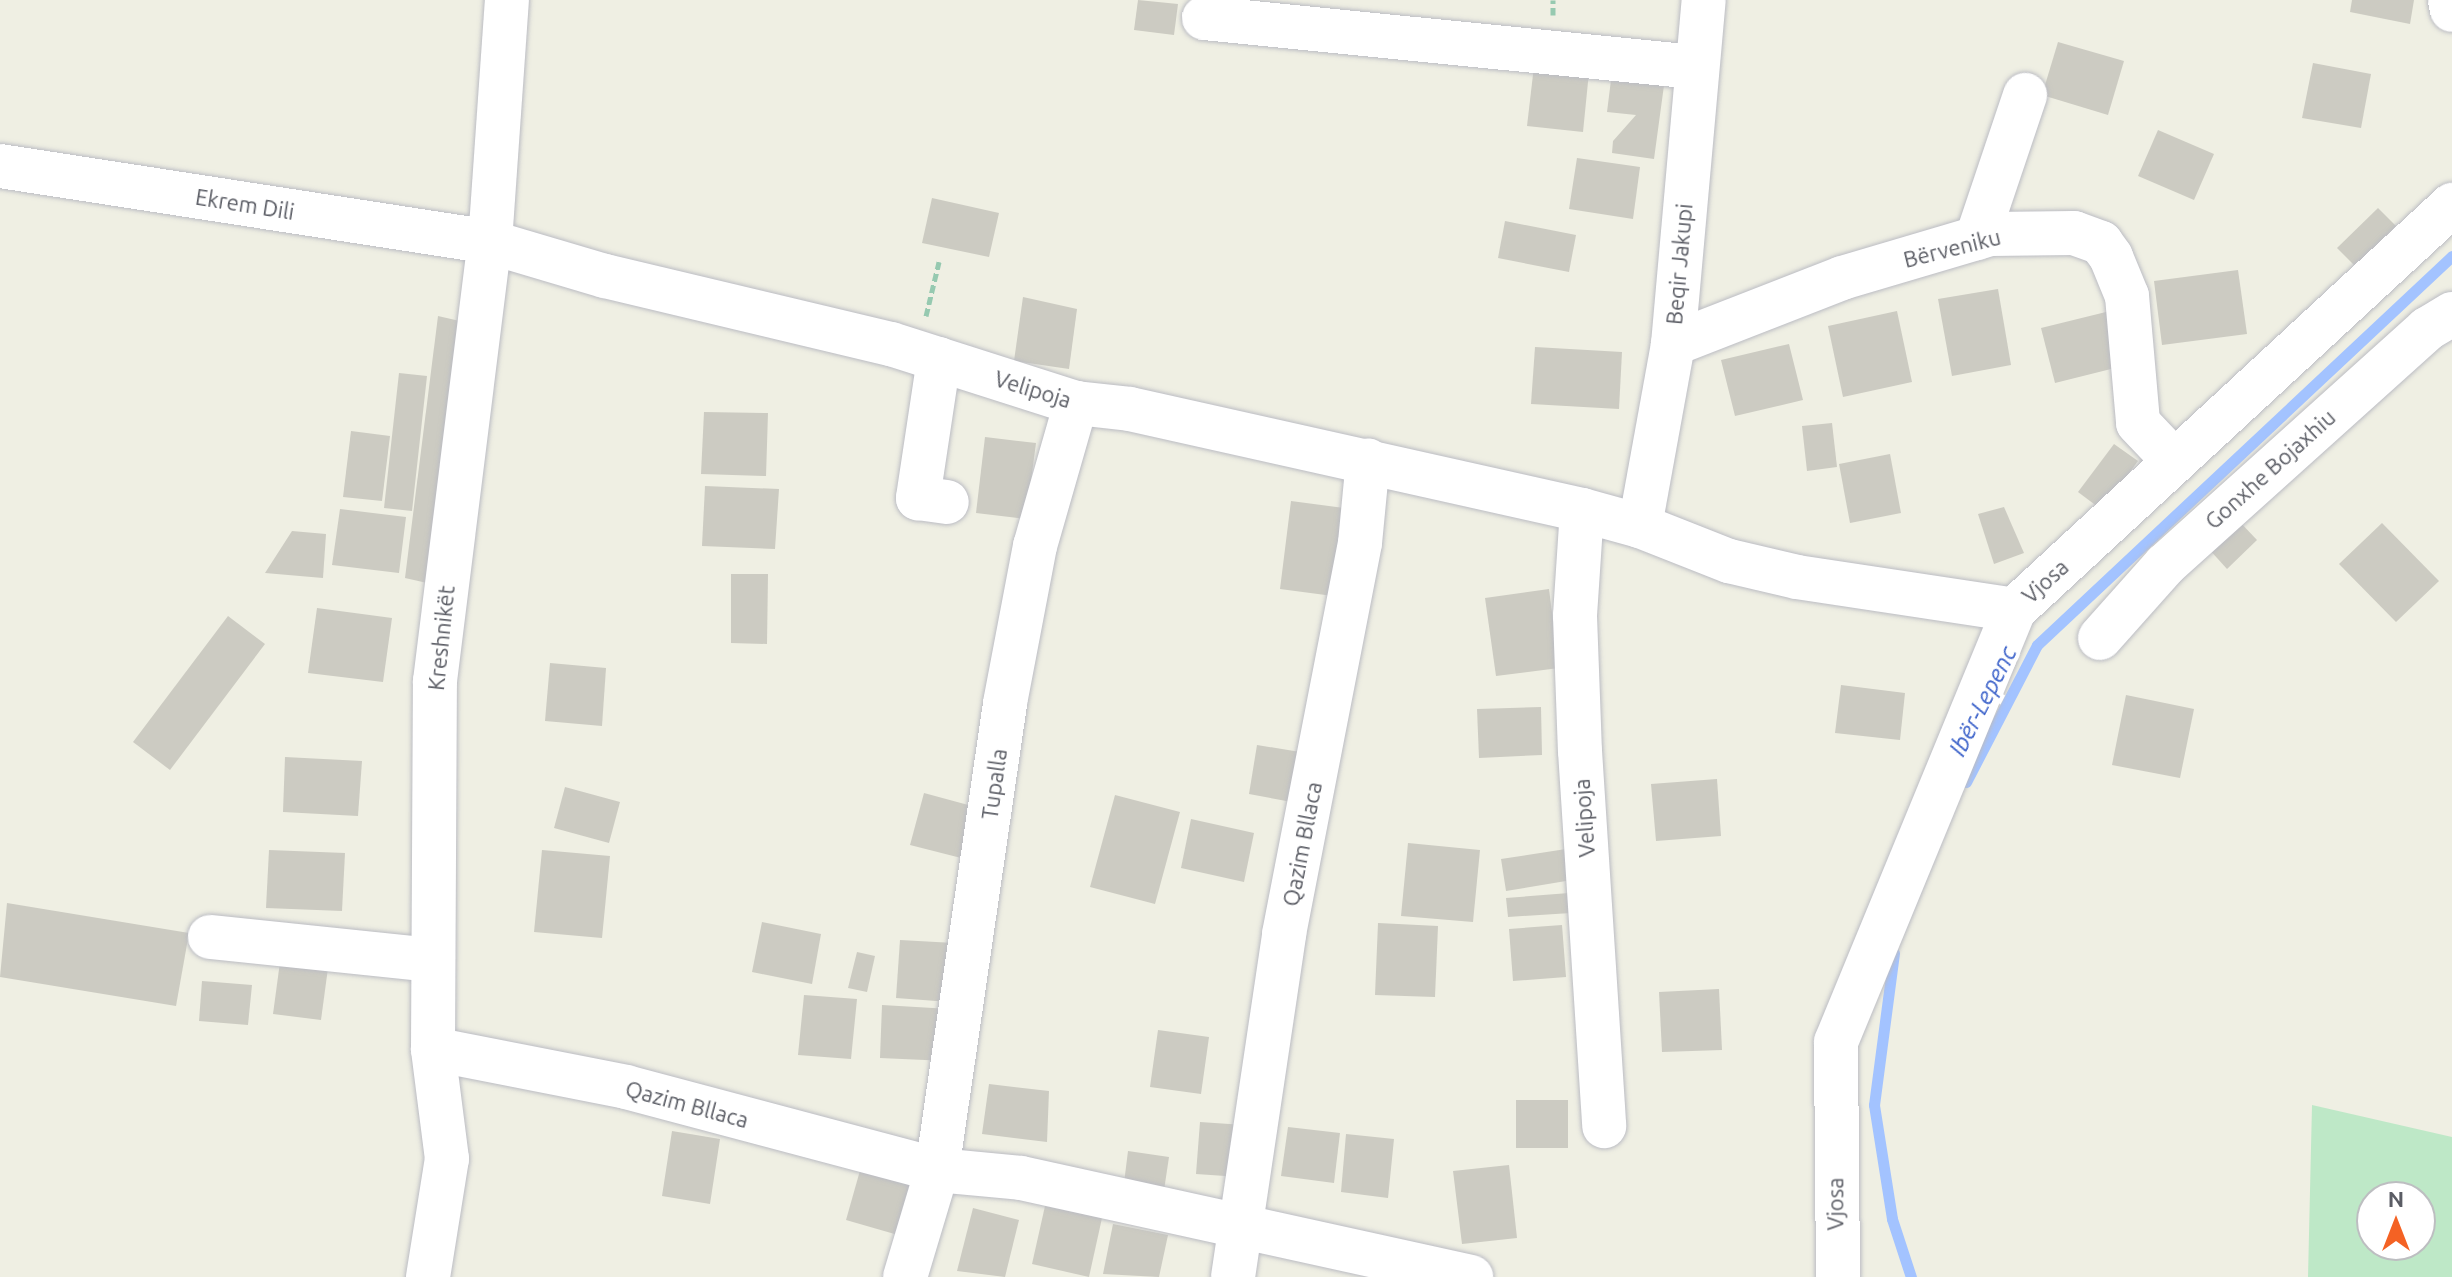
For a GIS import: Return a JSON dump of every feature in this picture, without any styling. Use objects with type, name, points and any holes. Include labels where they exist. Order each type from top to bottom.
[{"type":"street","name":"Kreshnikët","points":[[428,1277],[447,1159],[433,1049],[435,681],[490,242],[507,0]]},
{"type":"street","name":"Beqir Jakupi","points":[[1640,526],[1673,344],[1704,0]]},
{"type":"street","points":[[2450,0],[2452,10]]},
{"type":"street","points":[[1204,18],[1697,67]]},
{"type":"street","points":[[1977,238],[2025,95]]},
{"type":"street","name":"Ekrem Dili","points":[[0,166],[490,242]]},
{"type":"street","name":"Vjosa","points":[[1838,1277],[1836,1042],[2014,610],[2452,205]]},
{"type":"street","name":"Bërveniku","points":[[1673,344],[1842,278],[1977,238],[2064,233],[2101,243],[2127,296],[2138,423],[2174,461]]},
{"type":"street","name":"Velipoja","points":[[490,242],[605,276],[928,355],[1076,403],[1368,460],[1582,510],[1640,526],[1729,561],[1797,577],[2014,610]]},
{"type":"street","name":"Gonxhe Bojaxhiu","points":[[2100,638],[2187,544],[2427,329],[2452,314]]},
{"type":"street","points":[[928,355],[918,498],[947,502]]},
{"type":"street","name":"Tupalla","points":[[937,1170],[1005,703],[1035,546],[1076,403]]},
{"type":"street","name":"Qazim Bllaca","points":[[1233,1277],[1284,934],[1360,543],[1368,460]]},
{"type":"street","name":"Velipoja","points":[[1582,510],[1575,616],[1579,736],[1604,1126]]},
{"type":"street","points":[[210,937],[433,960]]},
{"type":"street","name":"Qazim Bllaca","points":[[433,1049],[626,1087],[937,1170],[1021,1178],[1471,1277]]},
{"type":"street","points":[[905,1277],[937,1170]]},
{"type":"path","points":[[928,355],[939,262]]},
{"type":"green space","points":[[2312,1105],[2452,1137],[2452,1277],[2308,1277]]},
{"type":"building","points":[[1138,0],[1178,4],[1174,35],[1134,30]]},
{"type":"building","points":[[2352,0],[2414,0],[2410,24],[2350,12]]},
{"type":"building","points":[[2058,42],[2124,61],[2108,115],[2042,95]]},
{"type":"building","points":[[2313,63],[2371,74],[2361,128],[2302,118]]},
{"type":"building","points":[[1534,66],[1589,72],[1583,132],[1527,126]]},
{"type":"building","points":[[1612,72],[1665,78],[1654,159],[1612,153],[1613,141],[1636,115],[1607,112]]},
{"type":"building","points":[[2158,130],[2214,154],[2194,200],[2138,176]]},
{"type":"building","points":[[1577,158],[1640,167],[1633,219],[1569,209]]},
{"type":"building","points":[[932,198],[999,213],[989,257],[922,243]]},
{"type":"building","points":[[2378,208],[2396,226],[2355,266],[2337,248]]},
{"type":"building","points":[[1505,221],[1576,235],[1569,272],[1498,258]]},
{"type":"building","points":[[2238,270],[2247,334],[2162,345],[2154,281]]},
{"type":"building","points":[[1998,289],[2011,365],[1952,376],[1938,299]]},
{"type":"building","points":[[1023,297],[1077,309],[1069,369],[1014,361]]},
{"type":"building","points":[[1897,311],[1912,382],[1843,397],[1828,326]]},
{"type":"building","points":[[2110,311],[2123,366],[2055,383],[2041,328]]},
{"type":"building","points":[[438,316],[464,322],[436,585],[405,578]]},
{"type":"building","points":[[1789,344],[1803,400],[1735,416],[1721,360]]},
{"type":"building","points":[[1535,347],[1622,352],[1619,409],[1531,404]]},
{"type":"building","points":[[399,373],[427,376],[412,511],[384,508]]},
{"type":"building","points":[[704,412],[768,413],[766,476],[701,474]]},
{"type":"building","points":[[1832,423],[1837,467],[1807,471],[1802,426]]},
{"type":"building","points":[[351,431],[390,436],[382,501],[343,497]]},
{"type":"building","points":[[985,437],[1036,443],[1026,519],[976,513]]},
{"type":"building","points":[[2114,444],[2138,461],[2102,510],[2078,492]]},
{"type":"building","points":[[1890,454],[1901,513],[1850,523],[1839,464]]},
{"type":"building","points":[[705,486],[779,489],[775,549],[702,546]]},
{"type":"building","points":[[1291,501],[1344,508],[1333,596],[1280,589]]},
{"type":"building","points":[[2004,507],[2024,553],[1994,564],[1978,514]]},
{"type":"building","points":[[340,509],[406,517],[399,573],[332,565]]},
{"type":"building","points":[[2237,519],[2257,540],[2227,569],[2208,548]]},
{"type":"building","points":[[2382,523],[2439,581],[2396,622],[2339,564]]},
{"type":"building","points":[[292,531],[326,534],[323,578],[265,573]]},
{"type":"building","points":[[731,574],[768,574],[767,644],[731,643]]},
{"type":"building","points":[[1549,589],[1559,668],[1496,676],[1485,598]]},
{"type":"building","points":[[317,608],[392,618],[383,682],[308,673]]},
{"type":"building","points":[[228,616],[265,644],[170,770],[133,742]]},
{"type":"building","points":[[550,663],[606,668],[602,726],[545,721]]},
{"type":"building","points":[[1841,685],[1905,693],[1900,740],[1835,733]]},
{"type":"building","points":[[2126,695],[2194,709],[2180,778],[2112,765]]},
{"type":"building","points":[[1541,707],[1542,755],[1479,758],[1477,709]]},
{"type":"building","points":[[1257,745],[1306,753],[1297,803],[1249,794]]},
{"type":"building","points":[[285,757],[362,761],[358,816],[283,812]]},
{"type":"building","points":[[1717,779],[1721,836],[1656,841],[1651,784]]},
{"type":"building","points":[[565,787],[620,802],[609,843],[554,828]]},
{"type":"building","points":[[924,793],[983,809],[969,860],[910,845]]},
{"type":"building","points":[[1115,795],[1180,812],[1155,904],[1090,887]]},
{"type":"building","points":[[1191,819],[1254,833],[1244,882],[1181,868]]},
{"type":"building","points":[[1408,843],[1480,850],[1473,922],[1401,916]]},
{"type":"building","points":[[1566,849],[1572,880],[1506,891],[1501,859]]},
{"type":"building","points":[[269,850],[345,853],[342,911],[266,908]]},
{"type":"building","points":[[542,850],[610,856],[602,938],[534,932]]},
{"type":"building","points":[[1569,893],[1571,913],[1508,917],[1506,898]]},
{"type":"building","points":[[7,903],[189,933],[176,1006],[0,977]]},
{"type":"building","points":[[762,922],[821,934],[812,984],[752,972]]},
{"type":"building","points":[[1378,923],[1438,926],[1435,997],[1375,995]]},
{"type":"building","points":[[1562,925],[1566,977],[1513,981],[1509,929]]},
{"type":"building","points":[[900,940],[954,943],[950,1002],[896,998]]},
{"type":"building","points":[[857,952],[875,956],[867,992],[848,988]]},
{"type":"building","points":[[280,962],[328,968],[321,1020],[273,1014]]},
{"type":"building","points":[[202,981],[252,985],[248,1025],[199,1021]]},
{"type":"building","points":[[1719,989],[1722,1050],[1662,1052],[1659,992]]},
{"type":"building","points":[[804,995],[857,999],[851,1059],[798,1055]]},
{"type":"building","points":[[882,1005],[950,1009],[947,1061],[880,1058]]},
{"type":"building","points":[[1158,1030],[1209,1037],[1201,1094],[1150,1087]]},
{"type":"building","points":[[989,1084],[1049,1091],[1047,1142],[982,1134]]},
{"type":"building","points":[[1516,1100],[1568,1100],[1568,1148],[1516,1148]]},
{"type":"building","points":[[1200,1122],[1244,1125],[1240,1177],[1196,1174]]},
{"type":"building","points":[[1288,1127],[1340,1133],[1334,1183],[1281,1176]]},
{"type":"building","points":[[672,1131],[720,1139],[710,1204],[662,1196]]},
{"type":"building","points":[[1346,1134],[1394,1139],[1388,1198],[1341,1192]]},
{"type":"building","points":[[1128,1151],[1169,1157],[1163,1197],[1123,1191]]},
{"type":"building","points":[[1509,1165],[1517,1238],[1462,1244],[1453,1171]]},
{"type":"building","points":[[861,1167],[913,1182],[898,1235],[846,1220]]},
{"type":"building","points":[[1045,1206],[1102,1218],[1089,1277],[1032,1264]]},
{"type":"building","points":[[973,1208],[1019,1220],[1005,1277],[957,1271]]},
{"type":"building","points":[[1113,1224],[1168,1235],[1159,1277],[1103,1274]]},
{"type":"waterway","name":"Ibër-Lepenc","points":[[1966,782],[2037,645],[2452,256]]},
{"type":"waterway","name":"Ibër-Lepenc","points":[[1894,953],[1874,1105],[1892,1219],[1911,1277]]}]
